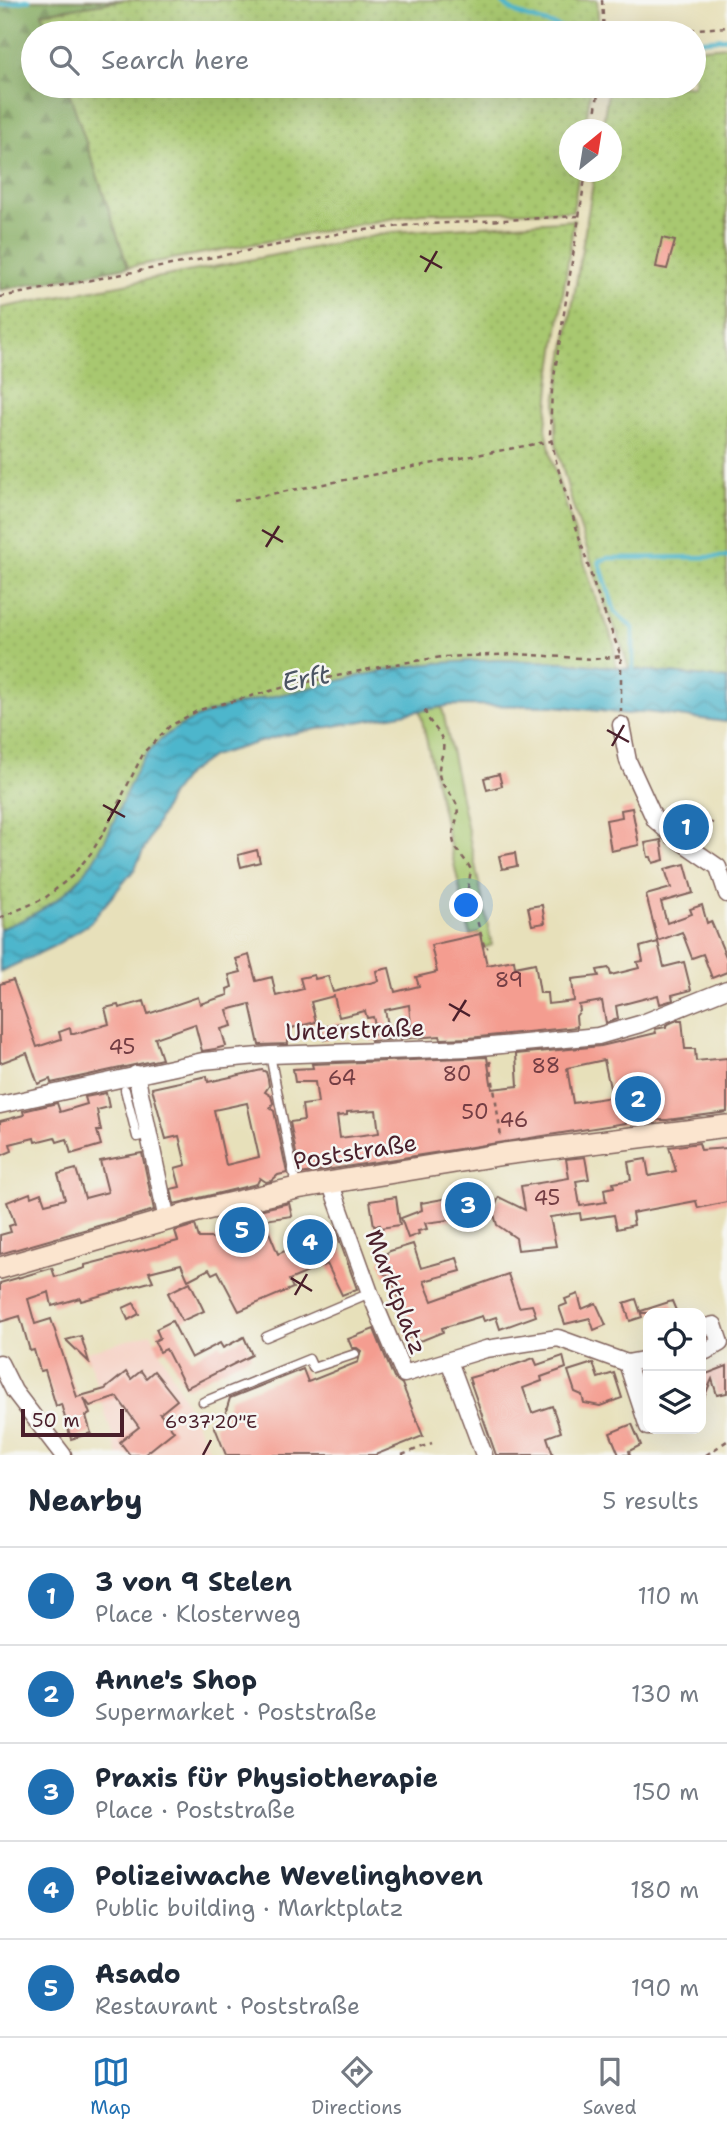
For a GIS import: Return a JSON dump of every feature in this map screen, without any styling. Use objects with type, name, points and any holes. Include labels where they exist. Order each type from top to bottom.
[{"type":"street","points":[[621,725],[628,761],[654,820],[718,867],[727,894]]},
{"type":"street","name":"Unterstraße","points":[[0,1105],[203,1061],[270,1055],[488,1047],[610,1033],[640,1024],[727,989]]},
{"type":"street","points":[[136,1074],[167,1220]]},
{"type":"street","name":"Poststraße","points":[[0,1268],[167,1220],[297,1188],[504,1154],[727,1126]]},
{"type":"street","name":"Marktplatz","points":[[330,1182],[385,1342],[404,1374],[486,1349],[558,1338],[627,1363]]},
{"type":"street","points":[[706,1327],[713,1325],[720,1343],[706,1351]]},
{"type":"street","name":"Marktplatz","points":[[449,1360],[484,1455]]},
{"type":"street","points":[[643,1360],[627,1363],[643,1412]]},
{"type":"street","points":[[0,1363],[14,1391],[63,1455]]},
{"type":"lane","name":"Unterstraße","points":[[270,1055],[297,1188]]},
{"type":"lane","points":[[125,1090],[137,1137],[149,1134]]},
{"type":"lane","points":[[266,1337],[370,1293]]},
{"type":"lane","points":[[203,1402],[309,1359],[313,1368],[355,1354]]},
{"type":"path","points":[[602,0],[603,21]]},
{"type":"path","points":[[706,28],[727,27]]},
{"type":"path","points":[[594,119],[597,98]]},
{"type":"path","points":[[584,182],[552,390],[551,441],[595,588],[621,656],[621,725]]},
{"type":"path","points":[[0,297],[347,232],[411,225],[578,216]]},
{"type":"path","points":[[234,501],[551,441]]},
{"type":"path","points":[[0,918],[45,898],[72,876],[104,832],[144,752],[170,726],[199,710],[289,686],[442,657],[533,654],[594,659],[621,656]]},
{"type":"path","points":[[425,710],[427,719],[436,726],[443,741],[439,776],[457,807],[453,842],[471,870],[468,888],[485,948],[488,947]]},
{"type":"path","points":[[679,815],[716,824]]},
{"type":"path","points":[[488,1047],[504,1154]]},
{"type":"path","points":[[706,1455],[727,1441]]},
{"type":"path","points":[[402,1455],[432,1443]]},
{"type":"shaded area","points":[[151,1333],[212,1455],[118,1455],[87,1352]]},
{"type":"green space","points":[[0,0],[122,0],[42,13],[45,21],[21,21],[21,98],[71,98],[128,267],[0,290]]},
{"type":"green space","points":[[122,0],[597,0],[598,21],[45,21],[42,13]]},
{"type":"green space","points":[[727,46],[727,679],[629,669],[572,503],[556,444],[556,402],[593,182],[622,182],[622,119],[604,119],[607,98],[706,98],[706,48]]},
{"type":"green space","points":[[71,98],[589,98],[586,119],[559,119],[559,182],[577,182],[573,211],[422,213],[128,267]]},
{"type":"green space","points":[[574,220],[546,428],[552,461],[597,602],[614,642],[616,668],[563,662],[498,660],[418,666],[249,702],[125,797],[111,832],[89,869],[65,895],[28,919],[0,929],[0,308],[394,232]]},
{"type":"green space","points":[[442,707],[492,945],[483,948],[479,933],[470,935],[420,711]]},
{"type":"water","points":[[498,660],[563,662],[727,679],[727,722],[646,712],[627,714],[554,706],[452,705],[284,735],[212,756],[187,774],[170,796],[134,870],[90,923],[54,946],[0,972],[0,929],[23,920],[60,897],[88,869],[109,832],[141,763],[152,748],[172,731],[218,710],[368,674],[419,665]]},
{"type":"building","points":[[662,238],[675,241],[667,269],[656,267]]},
{"type":"building","points":[[499,774],[502,786],[487,790],[484,778]]},
{"type":"building","points":[[632,808],[639,845],[611,851],[606,820],[622,817],[621,810]]},
{"type":"building","points":[[661,840],[664,860],[653,863],[651,857],[648,857],[645,843]]},
{"type":"building","points":[[257,850],[260,862],[241,867],[238,855]]},
{"type":"building","points":[[515,853],[517,866],[502,869],[499,856]]},
{"type":"building","points":[[685,864],[693,893],[661,902],[667,923],[692,914],[690,909],[702,905],[707,923],[711,921],[727,959],[727,972],[712,978],[703,954],[692,958],[682,932],[658,941],[646,895],[671,888],[665,869]]},
{"type":"building","points":[[542,905],[545,923],[532,925],[528,907]]},
{"type":"building","points":[[480,934],[487,965],[514,960],[515,967],[535,963],[540,993],[547,993],[548,1004],[574,1001],[572,979],[599,976],[597,970],[609,968],[611,975],[639,968],[637,962],[643,961],[640,947],[658,942],[664,967],[684,962],[691,990],[672,995],[673,1000],[660,1004],[658,995],[616,1006],[618,1019],[606,1023],[602,1001],[579,1005],[577,1027],[469,1038],[441,1039],[440,1036],[371,1041],[370,1035],[377,1033],[373,1017],[367,1018],[365,1011],[339,1017],[334,996],[311,1002],[316,1022],[287,1029],[288,1044],[259,1045],[250,1004],[227,1010],[232,1026],[221,1029],[226,1046],[215,1049],[202,1051],[195,1024],[155,1038],[162,1059],[51,1083],[50,1079],[38,1084],[27,1053],[0,1063],[0,984],[13,980],[37,1047],[61,1039],[59,1032],[70,1028],[71,1034],[74,1034],[109,1024],[105,1008],[118,1005],[119,1008],[144,1001],[148,1014],[198,997],[200,1004],[228,995],[227,989],[232,987],[229,975],[241,972],[236,959],[249,955],[256,981],[272,977],[276,996],[303,989],[300,978],[328,976],[333,992],[378,981],[376,971],[389,968],[395,992],[419,986],[416,977],[437,972],[431,945]],"holes":[[[409,1005],[411,1025],[389,1030],[385,1010]]]},
{"type":"building","points":[[682,1020],[685,1049],[695,1049],[696,1061],[727,1058],[727,1112],[667,1120],[645,1120],[300,1174],[290,1122],[304,1120],[302,1105],[318,1103],[315,1082],[295,1082],[293,1069],[313,1068],[312,1064],[487,1057],[492,1089],[518,1086],[516,1054],[601,1046],[656,1033],[655,1029]],"holes":[[[604,1060],[612,1097],[573,1103],[567,1068]],[[376,1110],[379,1133],[340,1138],[337,1116],[347,1115],[347,1112]]]},
{"type":"building","points":[[340,1023],[343,1035],[324,1040],[321,1028]]},
{"type":"building","points":[[262,1070],[266,1072],[269,1086],[265,1092],[271,1096],[273,1103],[270,1108],[274,1111],[287,1173],[278,1175],[271,1181],[266,1182],[260,1178],[257,1184],[174,1204],[171,1189],[180,1187],[175,1168],[186,1165],[179,1136],[166,1139],[152,1088],[207,1076],[208,1082]],"holes":[[[247,1103],[259,1157],[226,1165],[214,1110]]]},
{"type":"building","points":[[106,1093],[109,1107],[97,1110],[101,1131],[97,1131],[101,1145],[71,1154],[67,1139],[57,1142],[55,1137],[35,1142],[34,1138],[10,1144],[12,1151],[0,1156],[0,1121],[24,1115],[23,1111],[57,1103],[60,1112],[87,1104],[85,1097]]},
{"type":"building","points":[[699,1143],[701,1150],[727,1148],[727,1202],[698,1208],[696,1201],[632,1213],[634,1225],[617,1229],[614,1215],[581,1220],[580,1213],[550,1217],[556,1246],[518,1250],[516,1238],[497,1225],[493,1211],[499,1197],[525,1210],[521,1186],[569,1178],[566,1159],[585,1157],[589,1179],[576,1181],[580,1206],[606,1202],[604,1189],[614,1187],[613,1183],[631,1180],[628,1162],[646,1159],[649,1176],[676,1171],[669,1147]]},
{"type":"building","points":[[142,1153],[154,1210],[0,1254],[0,1235],[11,1232],[9,1226],[15,1224],[7,1202],[30,1193],[31,1197],[41,1193],[45,1204],[65,1199],[58,1174],[76,1169],[85,1198],[108,1192],[100,1161]]},
{"type":"building","points":[[476,1193],[480,1216],[425,1223],[427,1229],[408,1238],[401,1218],[422,1210],[421,1203]]},
{"type":"building","points":[[396,1197],[400,1225],[381,1228],[380,1225],[374,1226],[370,1201]]},
{"type":"building","points":[[289,1203],[292,1216],[264,1220],[278,1254],[323,1231],[335,1228],[357,1289],[342,1295],[327,1264],[289,1280],[293,1288],[239,1311],[218,1271],[212,1274],[209,1269],[188,1280],[181,1264],[149,1272],[153,1281],[81,1301],[80,1298],[52,1306],[49,1292],[28,1299],[35,1324],[51,1319],[77,1397],[105,1389],[126,1372],[131,1379],[141,1371],[146,1378],[154,1371],[177,1400],[160,1414],[174,1431],[144,1455],[130,1455],[120,1442],[139,1427],[117,1397],[90,1406],[84,1398],[90,1414],[86,1416],[91,1433],[71,1439],[61,1404],[56,1406],[45,1370],[40,1371],[34,1350],[30,1351],[20,1316],[0,1322],[0,1283],[52,1268],[55,1277],[85,1268],[85,1265],[178,1241],[175,1231],[195,1225],[199,1238],[223,1238],[219,1226],[224,1218]]},
{"type":"building","points":[[413,1244],[421,1268],[457,1258],[461,1271],[424,1281],[432,1301],[508,1274],[519,1307],[532,1305],[536,1316],[500,1329],[496,1317],[484,1321],[482,1316],[442,1328],[443,1332],[423,1340],[415,1341],[413,1336],[408,1338],[404,1327],[408,1325],[391,1276],[384,1274],[380,1262],[390,1251]]},
{"type":"building","points":[[190,1282],[204,1311],[182,1321],[168,1293]]},
{"type":"building","points":[[578,1294],[582,1309],[596,1303],[606,1325],[594,1330],[590,1318],[565,1324],[559,1307],[567,1304],[565,1299]]},
{"type":"building","points":[[636,1299],[642,1317],[630,1321],[624,1303]]},
{"type":"building","points":[[672,1301],[675,1308],[650,1308]]},
{"type":"building","points":[[134,1303],[139,1314],[128,1320],[123,1308]]},
{"type":"building","points":[[172,1321],[191,1358],[220,1343],[223,1348],[244,1337],[252,1355],[186,1388],[166,1349],[160,1352],[154,1341],[160,1338],[156,1329]]},
{"type":"building","points":[[374,1329],[394,1378],[402,1384],[423,1436],[375,1455],[226,1455],[214,1425],[223,1421],[230,1398],[303,1369],[308,1382],[358,1362],[361,1351],[352,1348],[348,1339]]},
{"type":"building","points":[[81,1336],[89,1362],[66,1340]]},
{"type":"building","points":[[563,1356],[566,1368],[541,1377],[542,1381],[523,1388],[532,1413],[552,1406],[561,1432],[547,1437],[553,1455],[496,1455],[469,1378],[534,1358],[537,1365]]},
{"type":"building","points":[[593,1363],[598,1378],[614,1373],[622,1398],[600,1406],[584,1403],[582,1395],[575,1392],[568,1371]]},
{"type":"building","points":[[727,1366],[727,1393],[717,1395],[712,1379],[706,1393],[706,1374]]},
{"type":"building","points":[[632,1424],[641,1445],[629,1451],[630,1455],[619,1455],[610,1433]]},
{"type":"waterway","points":[[0,5],[29,0]]},
{"type":"waterway","points":[[500,0],[516,13],[538,21]]},
{"type":"waterway","points":[[706,40],[727,38]]},
{"type":"waterway","points":[[633,673],[633,628],[615,612],[599,561],[608,558],[727,557]]},
{"type":"place","name":"3 von 9 Stelen","points":[[686,827]]},
{"type":"place","name":"Anne's Shop","points":[[638,1099]]},
{"type":"place","name":"Praxis für Physiotherapie","points":[[468,1205]]},
{"type":"place","name":"Asado","points":[[242,1230]]},
{"type":"place","name":"Polizeiwache Wevelinghoven","points":[[310,1242]]},
{"type":"water label","name":"Erft","points":[[306,678]]}]
